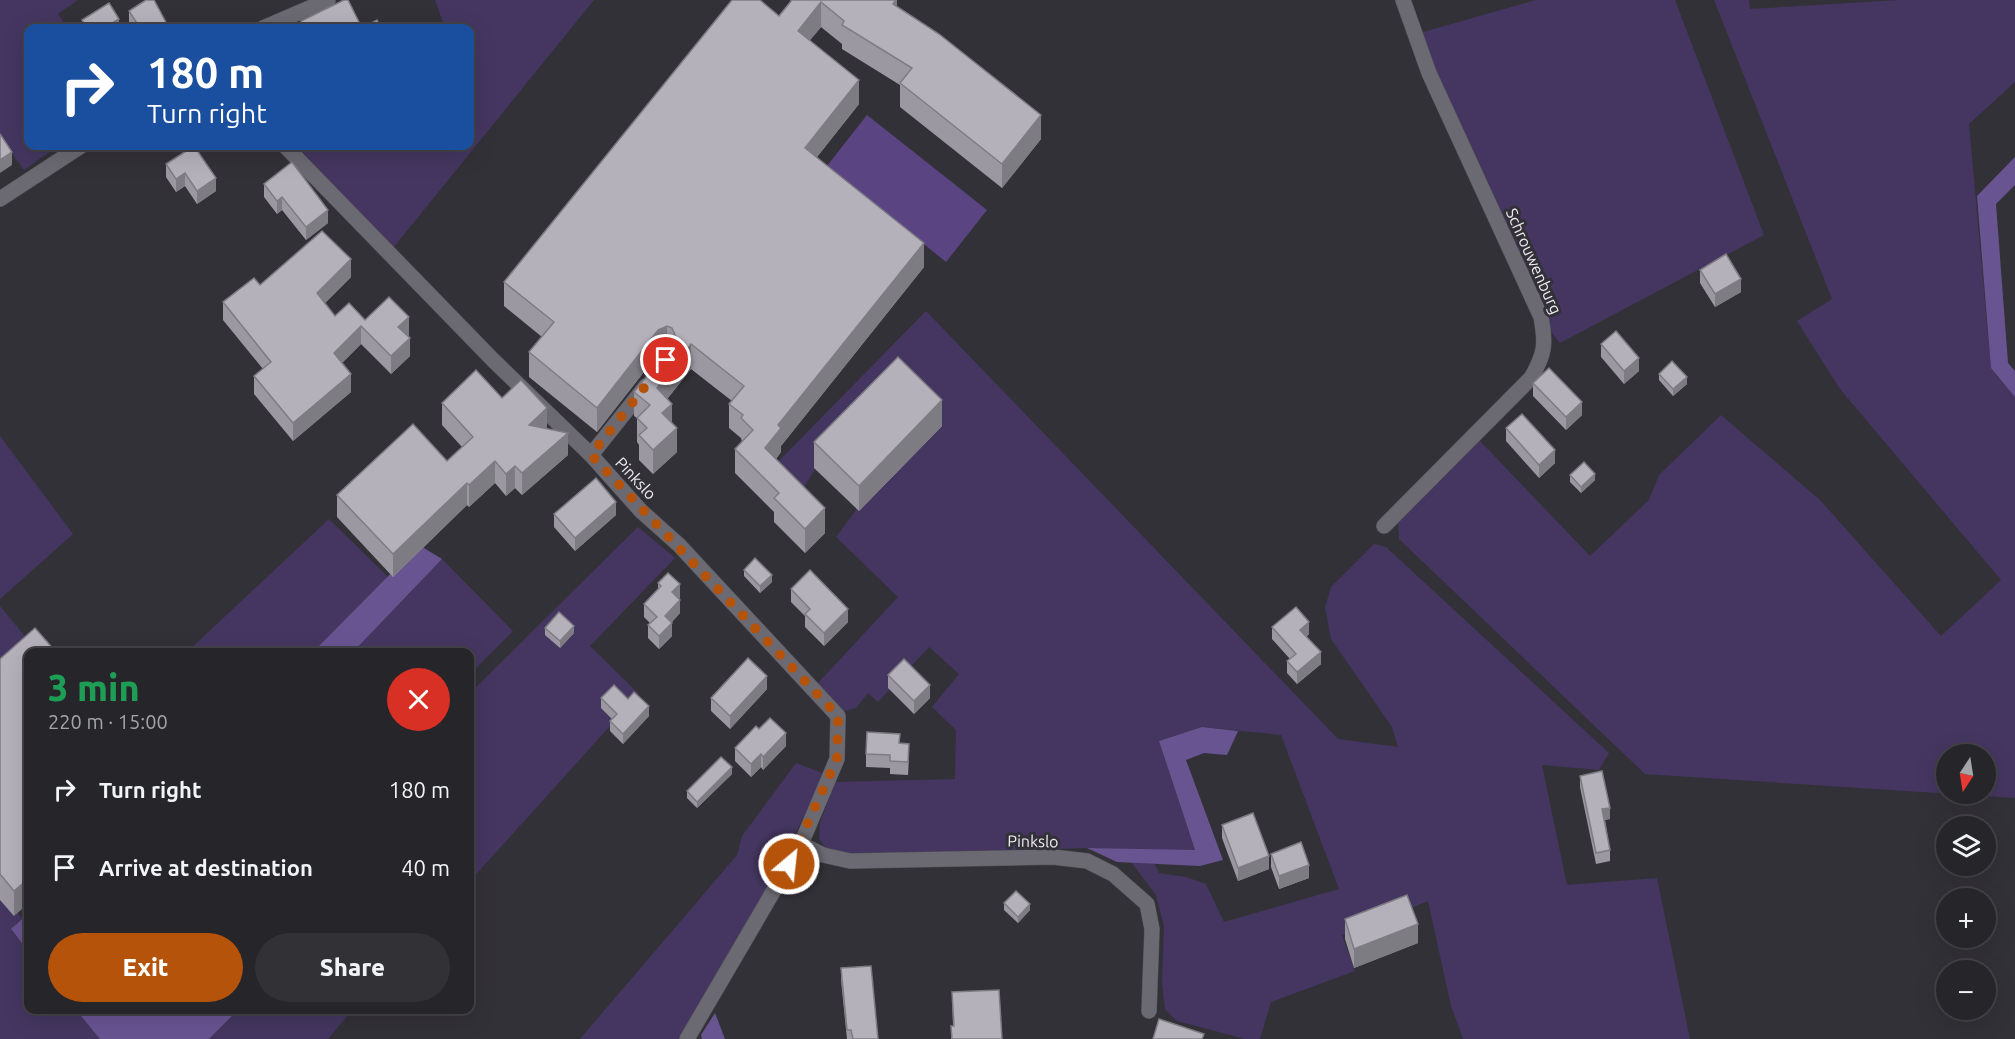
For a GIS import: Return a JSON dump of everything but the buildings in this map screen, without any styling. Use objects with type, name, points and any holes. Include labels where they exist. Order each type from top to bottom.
[{"type":"street","points":[[272,24],[328,0]]},
{"type":"street","name":"Schrouwenburg","points":[[1384,526],[1530,378],[1543,357],[1545,338],[1541,317],[1429,74],[1403,0]]},
{"type":"street","points":[[0,199],[75,150]]},
{"type":"street","name":"Pinkslo","points":[[289,150],[493,360],[591,455],[838,716],[837,759],[801,844],[687,1039]]},
{"type":"street","points":[[591,455],[652,377]]},
{"type":"street","name":"Pinkslo","points":[[801,844],[823,855],[850,861],[1053,857],[1087,861],[1113,874],[1147,904],[1152,928],[1149,1011]]},
{"type":"shaded area","points":[[0,0],[78,0],[58,14],[65,24],[24,24],[24,150],[52,150],[24,170],[0,137]]},
{"type":"shaded area","points":[[435,0],[594,0],[474,148],[474,24],[444,24]]},
{"type":"shaded area","points":[[1536,0],[1675,0],[1764,235],[1560,343],[1552,333],[1436,79],[1420,33]]},
{"type":"shaded area","points":[[1714,0],[1749,0],[1750,9],[1899,0],[2015,0],[2015,82],[1969,124],[1991,368],[2015,397],[2015,798],[1996,797],[1996,744],[1936,744],[1936,793],[1645,774],[1399,539],[1398,521],[1480,441],[1590,556],[1649,500],[1659,475],[1721,415],[1820,500],[1941,636],[2001,580],[1840,389],[1797,321],[1832,299]]},
{"type":"shaded area","points":[[867,115],[987,210],[946,262],[827,166]]},
{"type":"shaded area","points":[[299,150],[472,150],[393,248]]},
{"type":"shaded area","points":[[2015,157],[2015,185],[1996,204],[2008,363],[2015,371],[2015,397],[1991,368],[1977,196]]},
{"type":"shaded area","points":[[926,311],[1338,739],[1398,747],[1392,727],[1331,639],[1325,607],[1331,587],[1374,544],[1386,547],[1609,753],[1599,770],[1542,765],[1567,885],[1657,878],[1690,1039],[1463,1039],[1451,1006],[1428,901],[1342,935],[1355,971],[1271,1002],[1260,1039],[1245,1039],[1177,1021],[1165,1009],[1162,982],[1164,926],[1156,895],[1131,862],[1155,864],[1159,873],[1186,877],[1206,884],[1224,922],[1339,889],[1281,735],[1202,727],[1159,741],[1195,851],[1086,848],[866,855],[830,853],[819,839],[820,823],[835,782],[955,779],[956,730],[932,707],[959,674],[929,647],[878,702],[868,693],[856,708],[841,712],[818,683],[898,597],[836,537],[859,506],[819,463],[801,492],[773,467]]},
{"type":"shaded area","points":[[0,436],[73,534],[0,599]]},
{"type":"shaded area","points":[[329,519],[388,577],[317,648],[191,648]]},
{"type":"shaded area","points":[[638,527],[675,558],[590,646],[639,694],[474,877],[474,689]]},
{"type":"shaded area","points":[[419,545],[442,559],[357,648],[317,648]]},
{"type":"shaded area","points":[[442,559],[513,631],[474,670],[474,648],[357,648]]},
{"type":"shaded area","points":[[0,606],[35,648],[24,648],[24,657],[0,684]]},
{"type":"shaded area","points":[[1202,727],[1238,731],[1227,755],[1204,753],[1186,760],[1223,860],[1200,866],[1117,862],[1087,848],[1195,850],[1159,741]]},
{"type":"shaded area","points":[[796,763],[822,773],[814,796],[743,939],[682,1039],[580,1039],[737,855],[742,836]]},
{"type":"shaded area","points":[[0,893],[23,919],[11,930],[24,946],[24,1014],[79,1014],[100,1039],[0,1039]]},
{"type":"shaded area","points":[[24,918],[24,946],[11,929]]},
{"type":"shaded area","points":[[715,1013],[725,1039],[702,1039],[701,1035]]},
{"type":"shaded area","points":[[79,1014],[234,1014],[209,1039],[100,1039]]},
{"type":"shaded area","points":[[234,1014],[349,1014],[328,1039],[209,1039]]},
{"type":"route","points":[[666,360],[591,455],[641,511],[679,546],[838,716],[837,759],[801,844],[789,864]]}]
